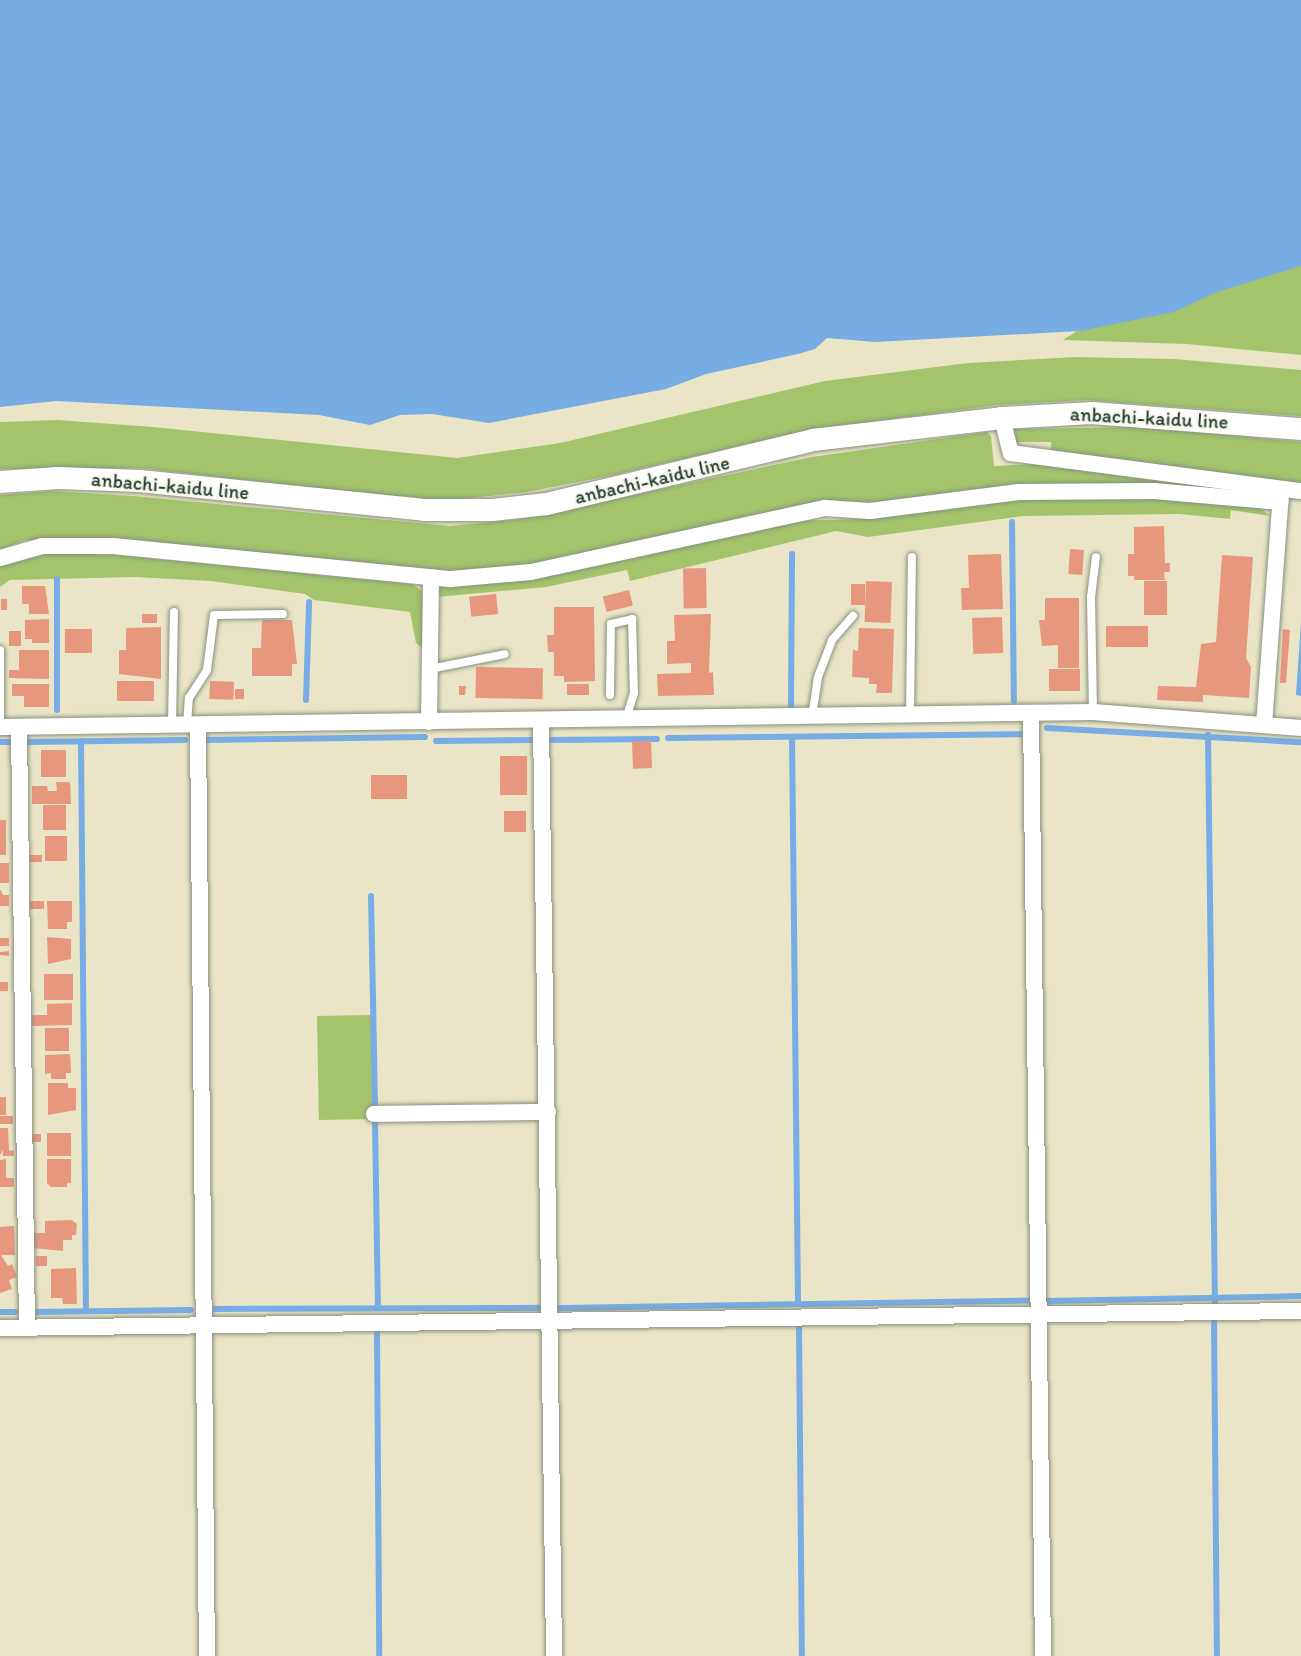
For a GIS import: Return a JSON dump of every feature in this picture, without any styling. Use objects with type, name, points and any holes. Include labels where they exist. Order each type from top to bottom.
[{"type":"main road","name":"anbachi-kaidu line","points":[[0,482],[58,478],[140,481],[426,510],[492,510],[547,504],[813,440],[1002,418],[1092,412],[1301,429]]},
{"type":"street","points":[[1002,418],[1011,453],[1158,470],[1281,496]]},
{"type":"street","points":[[0,558],[42,546],[113,546],[452,579],[531,572],[825,508],[870,511],[1030,492],[1154,491],[1281,496],[1301,491]]},
{"type":"street","points":[[1264,725],[1281,496]]},
{"type":"street","points":[[429,722],[431,577]]},
{"type":"street","points":[[0,727],[626,721],[1093,712],[1301,728]]},
{"type":"street","points":[[1032,713],[1043,1656]]},
{"type":"street","points":[[542,721],[554,1656]]},
{"type":"street","points":[[186,725],[207,1656]]},
{"type":"street","points":[[19,728],[27,1327]]},
{"type":"street","points":[[374,1114],[548,1112]]},
{"type":"street","points":[[0,1328],[550,1319],[1301,1311]]},
{"type":"lane","points":[[910,716],[912,557]]},
{"type":"lane","points":[[1093,712],[1091,597],[1096,557]]},
{"type":"lane","points":[[174,612],[186,725]]},
{"type":"lane","points":[[186,725],[189,698],[207,670],[214,615],[283,614]]},
{"type":"lane","points":[[812,717],[818,677],[832,640],[853,616]]},
{"type":"lane","points":[[610,695],[611,624],[632,619],[634,693],[626,721]]},
{"type":"lane","points":[[0,650],[0,727]]},
{"type":"lane","points":[[430,669],[505,654]]},
{"type":"green space","points":[[1301,186],[1301,355],[1187,344],[1063,340]]},
{"type":"green space","points":[[1075,357],[1174,359],[1301,370],[1301,416],[1086,400],[997,405],[809,430],[613,475],[527,492],[461,499],[405,499],[141,468],[0,469],[0,422],[58,420],[153,427],[457,458],[560,443],[825,381],[968,363]]},
{"type":"green space","points":[[1137,427],[1301,442],[1301,487],[1051,453],[1051,442],[1016,442],[1014,429]]},
{"type":"green space","points":[[987,432],[991,436],[994,466],[1053,463],[1203,485],[1203,488],[870,504],[830,500],[534,566],[461,573],[115,542],[25,540],[0,550],[0,495],[52,491],[133,496],[450,526],[520,519],[812,457]]},
{"type":"green space","points":[[1152,497],[1259,507],[1270,516],[1231,510],[1230,519],[1179,514],[1024,516],[868,537],[836,531],[630,581],[627,570],[546,587],[436,597],[439,585],[791,521],[861,519],[1018,498]]},
{"type":"green space","points":[[53,553],[115,555],[413,584],[424,593],[424,649],[416,643],[410,612],[314,600],[305,594],[211,581],[134,577],[10,580],[0,587],[0,564]]},
{"type":"green space","points":[[372,1015],[374,1119],[319,1120],[317,1016]]},
{"type":"water","points":[[0,0],[1301,0],[1301,266],[1217,292],[1174,312],[1080,331],[875,342],[827,338],[815,349],[706,374],[666,389],[489,423],[432,414],[400,415],[370,425],[319,415],[56,401],[0,407]]},
{"type":"water","points":[[1301,622],[1301,696],[1296,695]]},
{"type":"building","points":[[1164,526],[1165,563],[1170,563],[1170,572],[1164,572],[1165,580],[1134,580],[1134,576],[1128,576],[1128,554],[1134,554],[1134,527]]},
{"type":"building","points":[[1070,549],[1084,550],[1082,575],[1068,574]]},
{"type":"building","points":[[1001,554],[1003,609],[962,610],[961,588],[969,588],[968,555]]},
{"type":"building","points":[[1222,555],[1253,557],[1246,658],[1251,667],[1249,698],[1203,695],[1203,702],[1157,700],[1158,686],[1196,687],[1201,644],[1216,642]]},
{"type":"building","points":[[683,568],[706,568],[707,608],[684,608]]},
{"type":"building","points":[[866,581],[892,582],[891,623],[865,622]]},
{"type":"building","points":[[1144,581],[1167,581],[1167,615],[1144,615]]},
{"type":"building","points":[[851,584],[865,584],[865,605],[851,605]]},
{"type":"building","points":[[22,586],[45,586],[49,614],[29,614],[29,604],[22,604]]},
{"type":"building","points":[[629,590],[633,606],[607,612],[603,597]]},
{"type":"building","points":[[496,594],[498,614],[471,617],[469,597]]},
{"type":"building","points":[[1045,598],[1079,598],[1079,668],[1058,668],[1058,645],[1042,646],[1039,620],[1045,620]]},
{"type":"building","points":[[1,599],[7,599],[7,610],[1,610]]},
{"type":"building","points":[[554,607],[594,607],[595,681],[564,682],[564,676],[554,676],[554,652],[548,652],[547,635],[554,635]]},
{"type":"building","points":[[142,614],[157,614],[157,623],[142,623]]},
{"type":"building","points":[[711,614],[709,673],[713,672],[714,695],[658,696],[657,674],[691,673],[691,663],[667,664],[667,641],[675,641],[674,615]]},
{"type":"building","points":[[1002,617],[1003,653],[973,654],[972,618]]},
{"type":"building","points":[[49,619],[49,643],[32,643],[32,639],[25,639],[25,620]]},
{"type":"building","points":[[262,620],[292,620],[297,664],[292,664],[292,676],[252,676],[252,648],[261,648]]},
{"type":"building","points":[[1106,626],[1148,626],[1148,647],[1106,647]]},
{"type":"building","points":[[161,627],[161,679],[119,674],[119,650],[126,650],[126,628]]},
{"type":"building","points":[[859,628],[894,629],[892,693],[876,693],[877,684],[869,684],[869,678],[852,677],[853,650],[858,651]]},
{"type":"building","points":[[65,629],[92,629],[92,653],[65,653]]},
{"type":"building","points":[[1283,629],[1290,630],[1286,683],[1280,683]]},
{"type":"building","points":[[9,631],[21,631],[21,646],[9,646]]},
{"type":"building","points":[[19,650],[49,650],[49,679],[9,678],[9,670],[19,670]]},
{"type":"building","points":[[476,667],[543,668],[542,699],[475,698]]},
{"type":"building","points":[[1049,669],[1080,669],[1080,691],[1049,691]]},
{"type":"building","points":[[117,681],[154,681],[154,701],[117,701]]},
{"type":"building","points":[[210,681],[234,682],[233,700],[209,699]]},
{"type":"building","points":[[12,684],[49,684],[49,707],[24,707],[24,696],[12,696]]},
{"type":"building","points":[[567,684],[589,684],[589,695],[567,695]]},
{"type":"building","points":[[459,686],[466,686],[465,695],[459,695]]},
{"type":"building","points":[[235,689],[244,689],[244,699],[235,699]]},
{"type":"building","points":[[651,741],[652,768],[633,769],[632,742]]},
{"type":"building","points":[[41,750],[66,750],[66,777],[41,777]]},
{"type":"building","points":[[500,756],[527,756],[527,795],[500,795]]},
{"type":"building","points":[[371,775],[407,775],[407,799],[371,799]]},
{"type":"building","points":[[56,782],[70,782],[71,804],[32,804],[32,786],[47,786],[48,791],[57,791]]},
{"type":"building","points":[[43,805],[66,805],[66,830],[43,830]]},
{"type":"building","points":[[504,811],[526,811],[526,832],[504,832]]},
{"type":"building","points":[[0,820],[6,820],[6,855],[0,855]]},
{"type":"building","points":[[45,836],[67,836],[67,861],[45,861]]},
{"type":"building","points":[[29,855],[42,855],[42,862],[29,862]]},
{"type":"building","points":[[0,863],[9,863],[9,883],[0,883]]},
{"type":"building","points":[[0,889],[3,895],[9,895],[9,906],[0,906]]},
{"type":"building","points":[[30,901],[44,901],[44,909],[30,909]]},
{"type":"building","points":[[47,901],[72,901],[72,922],[67,922],[67,929],[48,929]]},
{"type":"building","points":[[47,937],[71,939],[71,959],[48,964]]},
{"type":"building","points":[[0,938],[9,938],[9,946],[0,946]]},
{"type":"building","points":[[9,951],[9,956],[0,955],[0,952]]},
{"type":"building","points":[[44,974],[73,974],[73,1000],[44,1000]]},
{"type":"building","points":[[0,982],[8,982],[8,991],[0,991]]},
{"type":"building","points":[[72,1003],[72,1025],[31,1026],[32,1015],[47,1015],[47,1004]]},
{"type":"building","points":[[45,1028],[69,1028],[69,1051],[45,1051]]},
{"type":"building","points":[[70,1054],[71,1073],[66,1073],[66,1079],[51,1079],[51,1073],[45,1074],[45,1055]]},
{"type":"building","points":[[48,1083],[68,1083],[68,1088],[76,1088],[76,1110],[48,1115]]},
{"type":"building","points":[[0,1097],[6,1097],[6,1115],[0,1115]]},
{"type":"building","points":[[0,1116],[13,1116],[13,1124],[0,1124]]},
{"type":"building","points":[[0,1128],[8,1128],[9,1151],[14,1150],[14,1156],[3,1156],[3,1150],[0,1155]]},
{"type":"building","points":[[47,1133],[71,1133],[71,1156],[47,1156]]},
{"type":"building","points":[[32,1134],[41,1134],[41,1142],[32,1142]]},
{"type":"building","points":[[6,1159],[6,1178],[14,1178],[14,1187],[0,1187],[0,1160]]},
{"type":"building","points":[[47,1159],[71,1159],[71,1183],[67,1183],[67,1187],[51,1187],[47,1183]]},
{"type":"building","points":[[72,1220],[77,1224],[76,1235],[72,1235],[72,1240],[63,1240],[63,1251],[33,1248],[33,1233],[45,1233],[45,1221]]},
{"type":"building","points":[[14,1226],[15,1255],[1,1255],[8,1266],[12,1264],[17,1277],[9,1280],[12,1289],[0,1293],[0,1227]]},
{"type":"building","points":[[36,1256],[47,1256],[47,1266],[36,1266]]},
{"type":"building","points":[[76,1268],[77,1304],[63,1304],[62,1298],[51,1298],[51,1269]]},
{"type":"waterway","points":[[1012,522],[1014,701]]},
{"type":"waterway","points":[[791,705],[792,554]]},
{"type":"waterway","points":[[57,579],[57,710]]},
{"type":"waterway","points":[[306,700],[309,602]]},
{"type":"waterway","points":[[1047,728],[1301,742]]},
{"type":"waterway","points":[[668,738],[1024,734]]},
{"type":"waterway","points":[[1208,735],[1215,1304]]},
{"type":"waterway","points":[[202,740],[425,737]]},
{"type":"waterway","points":[[792,737],[798,1304]]},
{"type":"waterway","points":[[550,740],[657,739]]},
{"type":"waterway","points":[[26,742],[185,740]]},
{"type":"waterway","points":[[436,741],[532,740]]},
{"type":"waterway","points":[[81,741],[86,1311]]},
{"type":"waterway","points":[[0,742],[9,742]]},
{"type":"waterway","points":[[371,896],[375,1106]]},
{"type":"waterway","points":[[375,1121],[378,1307]]},
{"type":"waterway","points":[[1045,1301],[1301,1296]]},
{"type":"waterway","points":[[560,1308],[1030,1301]]},
{"type":"waterway","points":[[210,1309],[541,1308]]},
{"type":"waterway","points":[[32,1312],[191,1310]]},
{"type":"waterway","points":[[0,1312],[15,1312]]},
{"type":"waterway","points":[[1214,1320],[1217,1656]]},
{"type":"waterway","points":[[799,1326],[802,1656]]},
{"type":"waterway","points":[[377,1332],[379,1656]]}]
